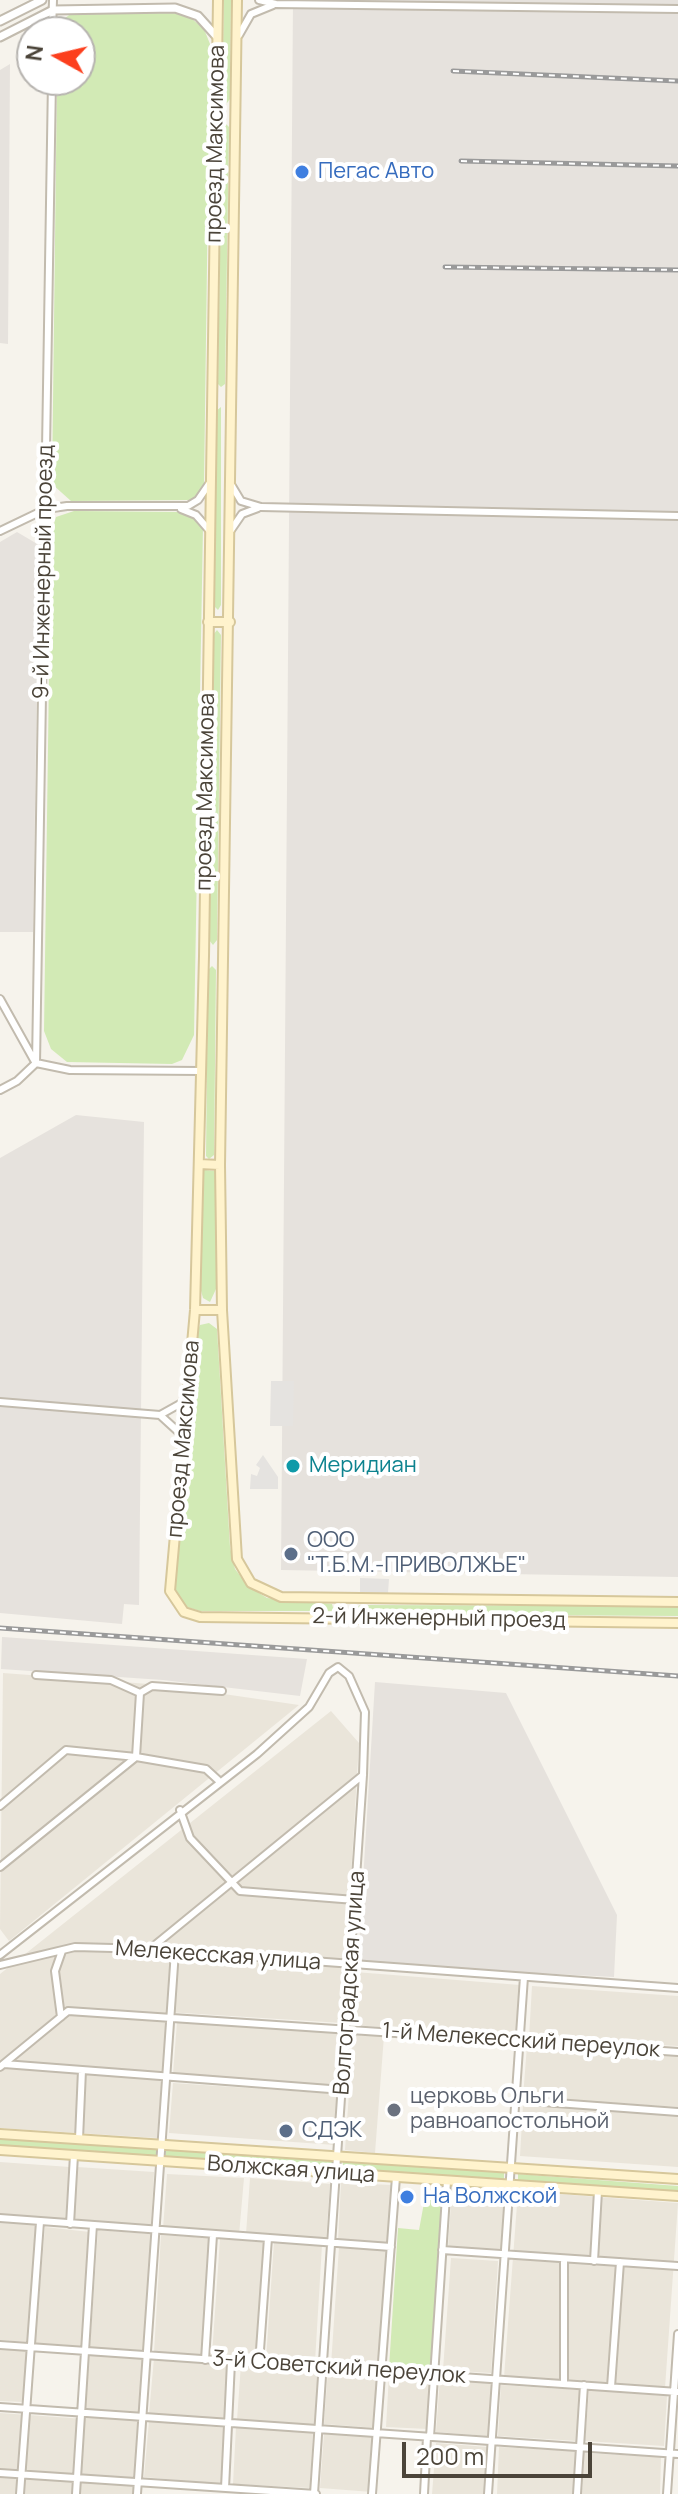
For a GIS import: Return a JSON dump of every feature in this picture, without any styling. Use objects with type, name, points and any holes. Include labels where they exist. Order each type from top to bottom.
[{"type":"main road","name":"проезд Максимова","points":[[200,1617],[177,1607],[170,1583],[195,1310],[204,956],[218,0]]},
{"type":"main road","name":"проезд Максимова","points":[[237,0],[230,622],[222,957],[222,1310],[234,1548],[241,1569],[251,1583],[270,1594],[286,1598]]},
{"type":"main road","points":[[217,113],[236,113]]},
{"type":"main road","points":[[211,395],[233,395]]},
{"type":"main road","points":[[208,622],[230,622]]},
{"type":"main road","points":[[204,956],[222,957]]},
{"type":"main road","points":[[199,1164],[220,1165]]},
{"type":"main road","points":[[195,1310],[222,1310]]},
{"type":"main road","name":"2-й Инженерный проезд","points":[[286,1598],[678,1602]]},
{"type":"main road","points":[[347,1599],[347,1618]]},
{"type":"main road","name":"2-й Инженерный проезд","points":[[200,1617],[678,1623]]},
{"type":"main road","name":"Волжская улица","points":[[0,2134],[678,2179]]},
{"type":"main road","name":"Волжская улица","points":[[0,2150],[678,2196]]},
{"type":"street","points":[[0,21],[42,0]]},
{"type":"street","points":[[53,0],[53,16]]},
{"type":"street","points":[[259,0],[276,4],[678,9]]},
{"type":"street","points":[[237,40],[251,14],[276,4]]},
{"type":"street","points":[[0,37],[53,10],[182,9],[198,16],[217,37]]},
{"type":"street","name":"9-й Инженерный проезд","points":[[36,1063],[52,96]]},
{"type":"street","points":[[0,531],[46,509],[174,507],[198,500],[211,480]]},
{"type":"street","points":[[231,484],[241,501],[261,507],[678,516]]},
{"type":"street","points":[[174,507],[196,515],[210,532]]},
{"type":"street","points":[[231,530],[242,514],[261,507]]},
{"type":"street","points":[[0,999],[36,1063],[70,1070],[201,1071]]},
{"type":"street","points":[[0,1090],[17,1081],[36,1063]]},
{"type":"street","points":[[0,1402],[160,1415],[176,1409],[188,1398]]},
{"type":"street","points":[[160,1415],[185,1438]]},
{"type":"street","name":"Волгоградская улица","points":[[218,1780],[257,1754],[309,1707],[329,1673],[338,1667],[349,1676],[365,1712],[363,1775],[315,2494]]},
{"type":"street","points":[[36,1675],[111,1680],[140,1693]]},
{"type":"street","points":[[140,1693],[152,1686],[222,1691]]},
{"type":"street","points":[[0,1867],[136,1757],[140,1693]]},
{"type":"street","points":[[0,1806],[66,1750],[136,1757],[206,1769],[218,1780],[0,1955]]},
{"type":"street","points":[[150,1949],[363,1775]]},
{"type":"street","points":[[180,1810],[190,1838],[230,1884],[240,1891],[355,1900]]},
{"type":"street","points":[[0,1939],[7,1947]]},
{"type":"street","name":"Мелекесская улица","points":[[0,1965],[75,1947],[150,1949],[678,1988]]},
{"type":"street","points":[[2,2065],[61,2017],[55,1971],[62,1951]]},
{"type":"street","points":[[137,2494],[175,1951]]},
{"type":"street","points":[[488,2494],[524,1977]]},
{"type":"street","name":"1-й Мелекесский переулок","points":[[61,2017],[68,2011],[678,2052]]},
{"type":"street","points":[[2,2065],[343,2090]]},
{"type":"street","points":[[79,2139],[82,2070]]},
{"type":"street","points":[[516,2100],[678,2112]]},
{"type":"street","points":[[70,2224],[74,2155]]},
{"type":"street","points":[[372,2494],[384,2370],[396,2177]]},
{"type":"street","points":[[424,2494],[447,2181]]},
{"type":"street","points":[[594,2261],[598,2191]]},
{"type":"street","points":[[0,2218],[391,2247]]},
{"type":"street","points":[[20,2494],[40,2222]]},
{"type":"street","points":[[76,2494],[93,2225]]},
{"type":"street","points":[[205,2360],[213,2235]]},
{"type":"street","points":[[259,2364],[268,2238]]},
{"type":"street","points":[[442,2250],[678,2266]]},
{"type":"street","points":[[564,2259],[564,2384]]},
{"type":"street","points":[[611,2387],[620,2262]]},
{"type":"street","points":[[667,2494],[674,2454],[678,2334]]},
{"type":"street","name":"3-й Советский переулок","points":[[0,2345],[676,2392]]},
{"type":"street","points":[[225,2488],[231,2362]]},
{"type":"street","points":[[577,2494],[584,2385]]},
{"type":"street","points":[[0,2407],[674,2454]]},
{"type":"street","points":[[0,2473],[138,2481],[198,2491],[225,2488],[315,2494]]},
{"type":"shaded area","points":[[293,0],[678,0],[678,1577],[281,1570]]},
{"type":"shaded area","points":[[10,64],[8,344],[0,343],[0,70]]},
{"type":"shaded area","points":[[17,532],[39,545],[33,932],[0,932],[0,542]]},
{"type":"shaded area","points":[[76,1115],[144,1122],[139,1605],[124,1604],[122,1624],[0,1613],[0,1158]]},
{"type":"shaded area","points":[[271,1381],[294,1381],[293,1426],[270,1426]]},
{"type":"shaded area","points":[[263,1455],[278,1477],[278,1489],[250,1489],[251,1474],[257,1476],[260,1468],[256,1465]]},
{"type":"shaded area","points":[[360,1578],[389,1579],[388,1593],[360,1593]]},
{"type":"shaded area","points":[[2,1637],[307,1659],[300,1696],[163,1680],[1,1669]]},
{"type":"shaded area","points":[[3,1673],[162,1685],[299,1705],[9,1941],[0,1929]]},
{"type":"shaded area","points":[[375,1682],[506,1693],[617,1915],[614,1977],[358,1964]]},
{"type":"shaded area","points":[[331,1711],[359,1743],[342,2023],[167,2012],[157,2138],[0,2128],[0,1974]]},
{"type":"shaded area","points":[[355,1972],[520,1985],[516,2037],[353,2025]]},
{"type":"shaded area","points":[[532,1986],[678,1996],[678,2046],[529,2038]]},
{"type":"shaded area","points":[[177,2022],[341,2033],[337,2085],[173,2074]]},
{"type":"shaded area","points":[[353,2035],[384,2036],[375,2153],[345,2150]]},
{"type":"shaded area","points":[[527,2046],[678,2056],[678,2107],[523,2097]]},
{"type":"shaded area","points":[[173,2083],[338,2094],[335,2145],[169,2133]]},
{"type":"shaded area","points":[[523,2105],[678,2115],[678,2167],[520,2156]]},
{"type":"shaded area","points":[[0,2162],[70,2167],[65,2222],[0,2217]]},
{"type":"shaded area","points":[[77,2167],[154,2172],[151,2227],[73,2222]]},
{"type":"shaded area","points":[[167,2174],[244,2178],[239,2235],[163,2229]]},
{"type":"shaded area","points":[[250,2178],[330,2184],[326,2240],[246,2234]]},
{"type":"shaded area","points":[[341,2183],[393,2185],[389,2244],[338,2241]]},
{"type":"shaded area","points":[[452,2188],[504,2191],[501,2249],[448,2248]]},
{"type":"shaded area","points":[[518,2191],[678,2203],[665,2388],[504,2377]]},
{"type":"shaded area","points":[[0,2222],[34,2224],[38,2231],[27,2342],[0,2340]]},
{"type":"shaded area","points":[[45,2227],[90,2232],[81,2346],[35,2343]]},
{"type":"shaded area","points":[[98,2230],[151,2234],[133,2494],[0,2494],[0,2413],[85,2419]]},
{"type":"shaded area","points":[[161,2235],[210,2238],[202,2355],[154,2352]]},
{"type":"shaded area","points":[[220,2239],[265,2242],[257,2358],[212,2355]]},
{"type":"shaded area","points":[[274,2242],[322,2245],[315,2362],[266,2359]]},
{"type":"shaded area","points":[[339,2247],[387,2251],[379,2368],[331,2365]]},
{"type":"shaded area","points":[[451,2258],[498,2261],[491,2373],[443,2370]]},
{"type":"shaded area","points":[[0,2349],[27,2351],[23,2402],[0,2401]]},
{"type":"shaded area","points":[[154,2358],[231,2364],[226,2420],[149,2414]]},
{"type":"shaded area","points":[[241,2364],[318,2370],[314,2426],[237,2420]]},
{"type":"shaded area","points":[[328,2370],[380,2373],[376,2428],[324,2424]]},
{"type":"shaded area","points":[[389,2375],[431,2378],[428,2429],[386,2427]]},
{"type":"shaded area","points":[[440,2377],[492,2381],[488,2436],[436,2432]]},
{"type":"shaded area","points":[[501,2385],[580,2390],[577,2441],[498,2436]]},
{"type":"shaded area","points":[[589,2390],[667,2396],[664,2446],[585,2441]]},
{"type":"shaded area","points":[[149,2421],[226,2428],[221,2484],[144,2477]]},
{"type":"shaded area","points":[[236,2427],[313,2432],[310,2488],[233,2484]]},
{"type":"shaded area","points":[[324,2434],[376,2437],[372,2492],[320,2488]]},
{"type":"shaded area","points":[[436,2443],[488,2447],[484,2494],[432,2494]]},
{"type":"shaded area","points":[[499,2447],[576,2451],[574,2494],[497,2494]]},
{"type":"shaded area","points":[[584,2453],[661,2457],[660,2494],[582,2494]]},
{"type":"green space","points":[[224,0],[231,0],[230,99],[227,103],[222,99]]},
{"type":"green space","points":[[72,13],[185,13],[204,29],[210,44],[204,485],[202,492],[190,500],[71,501],[52,484],[57,96],[96,96],[96,16],[68,16]]},
{"type":"green space","points":[[225,123],[229,127],[225,384],[221,387],[218,384],[222,127]]},
{"type":"green space","points":[[221,407],[221,605],[218,610],[214,606],[216,411]]},
{"type":"green space","points":[[74,511],[181,512],[191,515],[203,526],[194,1035],[182,1060],[172,1064],[67,1062],[51,1049],[44,1031],[51,534],[56,517]]},
{"type":"green space","points":[[217,630],[221,635],[217,940],[213,945],[209,940],[213,635]]},
{"type":"green space","points":[[212,966],[216,970],[214,1155],[209,1159],[206,1156],[208,970]]},
{"type":"green space","points":[[204,1170],[216,1171],[218,1180],[216,1289],[210,1302],[203,1298],[200,1287]]},
{"type":"green space","points":[[209,1323],[217,1329],[230,1547],[235,1569],[248,1586],[267,1598],[332,1604],[334,1611],[200,1611],[184,1606],[174,1590],[197,1333],[200,1325]]},
{"type":"green space","points":[[360,1605],[678,1606],[678,1616],[360,1614],[355,1609]]},
{"type":"green space","points":[[0,2138],[160,2149],[159,2158],[0,2146]]},
{"type":"green space","points":[[166,2149],[336,2161],[335,2170],[165,2158]]},
{"type":"green space","points":[[343,2162],[504,2172],[504,2180],[342,2169]]},
{"type":"green space","points":[[518,2174],[678,2186],[678,2194],[518,2182]]},
{"type":"green space","points":[[426,2192],[445,2193],[433,2371],[389,2368],[398,2228],[419,2230]]},
{"type":"railway","points":[[453,71],[678,81]]},
{"type":"railway","points":[[461,161],[678,166]]},
{"type":"railway","points":[[445,267],[678,270]]},
{"type":"railway","points":[[0,1628],[678,1676]]},
{"type":"place","name":"Пегас Авто","points":[[302,172]]},
{"type":"place","name":"Меридиан","points":[[293,1466]]},
{"type":"place","name":"ООО \"Т.Б.М.-ПРИВОЛЖЬЕ\"","points":[[291,1554]]},
{"type":"place","name":"церковь Ольги равноапостольной","points":[[394,2110]]},
{"type":"place","name":"СДЭК","points":[[286,2131]]},
{"type":"place","name":"На Волжской","points":[[407,2197]]}]
